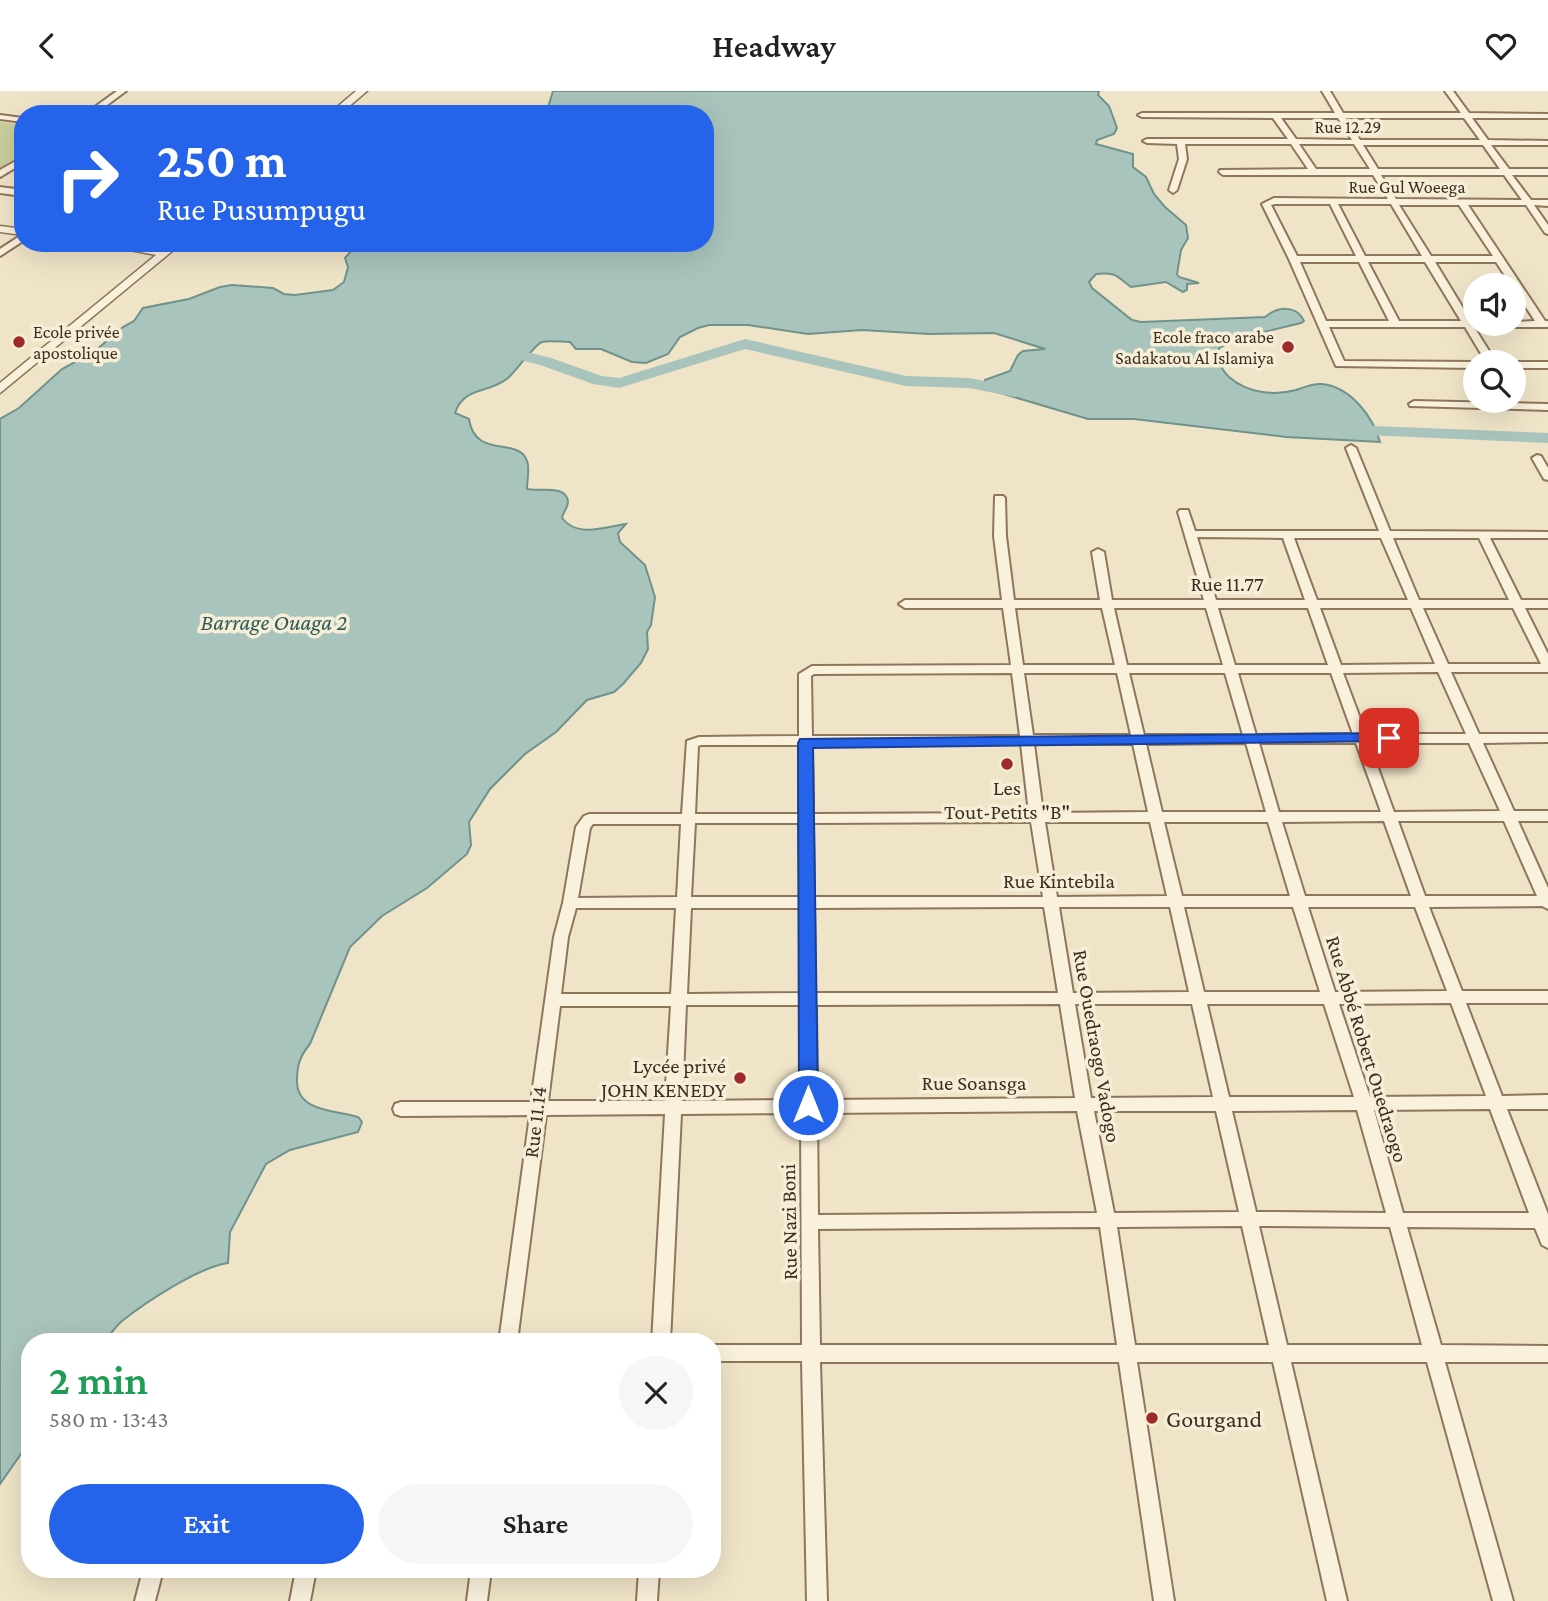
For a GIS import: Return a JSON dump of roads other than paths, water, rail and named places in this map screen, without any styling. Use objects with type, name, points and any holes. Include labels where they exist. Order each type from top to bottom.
[{"type":"street","points":[[102,105],[122,91]]},
{"type":"street","points":[[345,105],[362,91]]},
{"type":"street","points":[[1326,91],[1463,316]]},
{"type":"street","points":[[1449,91],[1548,231]]},
{"type":"street","points":[[1142,115],[1548,116]]},
{"type":"street","points":[[1276,116],[1312,171]]},
{"type":"street","name":"Rue 12.29","points":[[1147,141],[1548,143]]},
{"type":"street","points":[[1174,190],[1183,159],[1181,141]]},
{"type":"street","points":[[1223,171],[1548,172]]},
{"type":"street","name":"Rue Gul Woeega","points":[[1294,259],[1266,204],[1274,201],[1548,203]]},
{"type":"street","points":[[1333,202],[1395,323]]},
{"type":"street","points":[[1462,202],[1545,324]]},
{"type":"street","points":[[0,253],[14,242]]},
{"type":"street","points":[[158,252],[165,253]]},
{"type":"street","points":[[0,389],[165,253]]},
{"type":"street","points":[[1463,365],[1340,364],[1294,259],[1500,260]]},
{"type":"street","points":[[1324,324],[1463,324]]},
{"type":"street","points":[[1526,324],[1545,324]]},
{"type":"street","points":[[1526,365],[1548,365]]},
{"type":"street","points":[[1414,404],[1463,404]]},
{"type":"street","points":[[1526,405],[1548,407]]},
{"type":"street","points":[[1351,449],[1384,534],[1472,738],[1548,902]]},
{"type":"street","points":[[1537,458],[1548,477]]},
{"type":"street","name":"Rue Ouedraogo Vadogo","points":[[999,498],[1000,536],[1008,604],[1037,818],[1084,1104],[1107,1219],[1164,1601]]},
{"type":"street","name":"Rue Abbé Robert Ouedraogo","points":[[1184,512],[1250,740],[1398,1220],[1503,1601]]},
{"type":"street","points":[[1189,534],[1548,535]]},
{"type":"street","points":[[1287,534],[1420,901],[1544,1221],[1548,1240]]},
{"type":"street","points":[[1018,670],[1548,667],[1483,535]]},
{"type":"street","points":[[1098,552],[1107,604],[1196,998],[1224,1103],[1338,1601]]},
{"type":"street","name":"Rue 11.77","points":[[905,604],[1548,604]]},
{"type":"street","name":"Rue Nazi Boni","points":[[817,1601],[811,1353],[805,674],[813,670],[1018,670]]},
{"type":"street","points":[[661,1333],[692,744],[699,741],[805,743],[1548,738]]},
{"type":"street","points":[[688,818],[1548,816]]},
{"type":"street","name":"Rue 11.14","points":[[509,1333],[552,1000],[583,827],[586,821],[594,818],[688,818]]},
{"type":"street","name":"Rue Kintebila","points":[[570,903],[1548,902]]},
{"type":"street","points":[[552,1000],[1548,997]]},
{"type":"street","name":"Rue Soansga","points":[[401,1109],[673,1105],[1548,1102]]},
{"type":"street","points":[[810,1221],[1544,1221]]},
{"type":"street","points":[[721,1353],[1548,1354]]},
{"type":"street","points":[[145,1601],[151,1578]]},
{"type":"street","points":[[300,1601],[304,1578]]},
{"type":"street","points":[[477,1601],[480,1578]]},
{"type":"street","points":[[647,1601],[648,1578]]},
{"type":"water","name":"Barrage Ouaga 2","points":[[553,91],[1099,91],[1098,95],[1109,106],[1117,128],[1114,134],[1097,140],[1096,144],[1133,154],[1133,167],[1146,177],[1154,194],[1165,207],[1186,225],[1188,238],[1181,250],[1177,274],[1199,283],[1187,284],[1187,290],[1183,292],[1166,282],[1131,287],[1116,276],[1096,274],[1089,282],[1092,288],[1132,320],[1141,322],[1265,317],[1281,309],[1296,312],[1304,321],[1301,323],[1239,338],[1219,348],[1219,361],[1224,371],[1244,387],[1261,392],[1288,392],[1315,384],[1333,386],[1351,397],[1366,413],[1380,442],[1286,437],[1134,419],[1088,419],[987,389],[985,380],[1010,371],[1023,351],[1045,349],[994,333],[929,334],[862,330],[808,334],[748,325],[709,325],[680,337],[668,354],[646,363],[632,362],[601,349],[576,349],[570,342],[545,341],[535,347],[501,383],[464,398],[455,413],[469,419],[473,432],[479,439],[522,454],[528,464],[527,489],[563,493],[568,504],[562,518],[568,524],[575,528],[592,530],[626,524],[618,533],[620,542],[645,565],[655,597],[651,625],[647,632],[648,649],[641,663],[614,692],[587,700],[556,732],[525,754],[490,789],[469,822],[471,845],[467,854],[427,888],[382,916],[350,947],[310,1044],[300,1061],[297,1080],[298,1090],[309,1103],[358,1117],[362,1122],[358,1132],[290,1150],[266,1164],[230,1232],[228,1263],[203,1271],[158,1295],[122,1321],[111,1333],[21,1333],[21,1454],[0,1484],[0,419],[19,408],[62,369],[95,351],[134,321],[143,308],[189,299],[232,285],[273,288],[284,294],[295,295],[333,290],[344,282],[348,267],[345,258],[350,252],[714,252],[714,105],[549,105]]},
{"type":"waterway","points":[[499,350],[545,361],[599,381],[619,383],[745,344],[906,381],[969,383],[1015,392]]},
{"type":"waterway","points":[[1348,430],[1548,438]]},
{"type":"place","name":"Ecole privée apostolique","points":[[19,342]]},
{"type":"place","name":"Ecole fraco arabe Sadakatou Al Islamiya","points":[[1288,347]]},
{"type":"place","name":"Les Tout-Petits \"B\"","points":[[1007,764]]},
{"type":"place","name":"Lycée privé JOHN KENEDY","points":[[740,1078]]},
{"type":"place","name":"Gourgand","points":[[1152,1418]]}]
